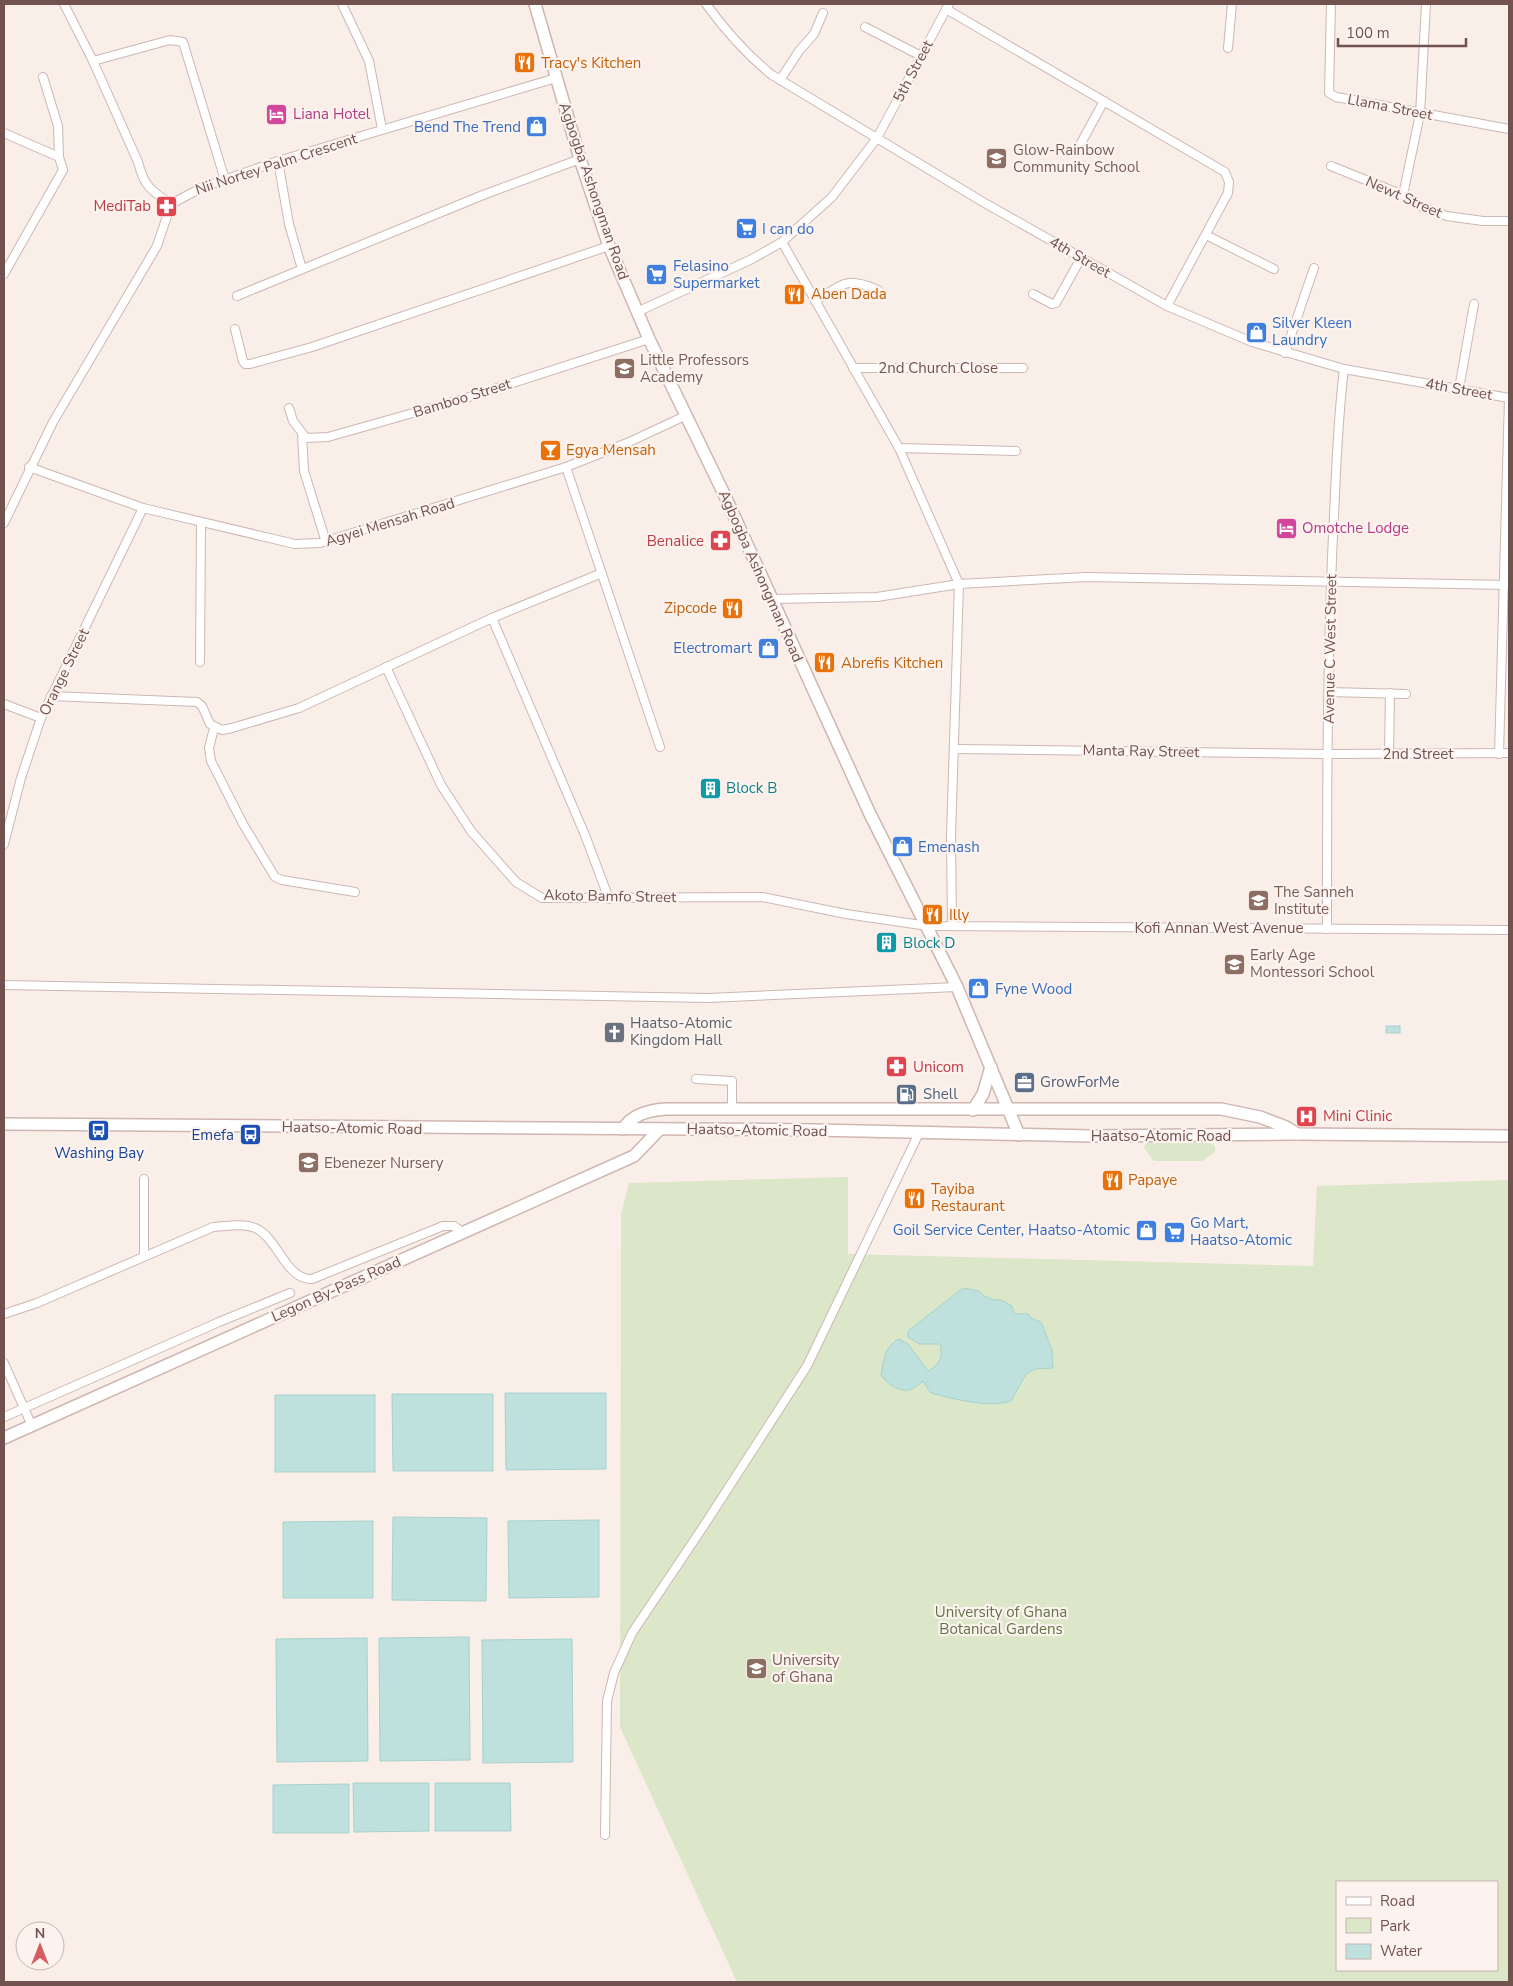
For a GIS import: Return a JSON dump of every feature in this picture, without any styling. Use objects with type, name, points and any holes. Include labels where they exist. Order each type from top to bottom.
[{"type":"street","points":[[4,523],[30,467],[95,349],[157,246],[171,204],[147,186],[94,61],[64,4]]},
{"type":"street","points":[[342,4],[369,61],[382,130]]},
{"type":"street","name":"Agbogba Ashongman Road","points":[[535,4],[580,159],[609,246],[648,339],[686,415],[870,814],[957,987],[1019,1135]]},
{"type":"street","name":"4th Street","points":[[706,4],[719,22],[756,62],[780,80],[1167,306],[1252,342],[1344,369],[1509,398]]},
{"type":"street","points":[[1228,48],[1232,4]]},
{"type":"street","name":"Llama Street","points":[[1330,4],[1330,93],[1336,97],[1420,114],[1509,129]]},
{"type":"street","points":[[1403,195],[1420,114],[1426,4]]},
{"type":"street","points":[[947,6],[1225,172],[1229,182],[1228,192],[1167,306]]},
{"type":"street","name":"5th Street","points":[[637,312],[752,260],[782,242],[832,197],[877,138],[947,6]]},
{"type":"street","points":[[780,80],[800,50],[814,34],[823,14]]},
{"type":"street","points":[[865,27],[920,56]]},
{"type":"street","points":[[94,61],[170,40],[183,42],[225,180]]},
{"type":"street","points":[[4,274],[63,170],[59,157],[58,126],[43,77]]},
{"type":"street","name":"Nii Nortey Palm Crescent","points":[[171,204],[189,193],[278,160],[556,78]]},
{"type":"street","points":[[1082,143],[1104,101]]},
{"type":"street","points":[[4,133],[59,157]]},
{"type":"street","points":[[237,296],[483,195],[580,159]]},
{"type":"street","points":[[278,160],[289,224],[302,269]]},
{"type":"street","name":"Newt Street","points":[[1331,166],[1403,195],[1424,208],[1447,216],[1483,221],[1509,221]]},
{"type":"street","points":[[1206,235],[1274,269]]},
{"type":"street","points":[[782,242],[899,448],[960,584],[951,836],[952,926]]},
{"type":"street","points":[[235,329],[243,361],[245,364],[250,364],[312,347],[609,246]]},
{"type":"street","points":[[1033,294],[1052,304],[1056,303],[1082,258]]},
{"type":"street","points":[[1285,353],[1314,268]]},
{"type":"street","points":[[815,301],[845,283],[859,282],[878,290]]},
{"type":"street","points":[[1459,389],[1474,304]]},
{"type":"street","name":"Bamboo Street","points":[[302,434],[306,438],[337,434],[466,398],[648,339]]},
{"type":"street","name":"2nd Church Close","points":[[853,368],[1023,368]]},
{"type":"street","name":"Avenue C West Street","points":[[1327,929],[1327,754],[1331,581],[1339,410],[1344,369]]},
{"type":"street","points":[[1500,754],[1507,585],[1509,398]]},
{"type":"street","points":[[290,408],[293,421],[302,434],[304,471],[326,542]]},
{"type":"street","name":"Agyei Mensah Road","points":[[30,467],[143,508],[201,523],[295,544],[326,542],[566,467],[627,443],[686,415]]},
{"type":"street","points":[[899,448],[1016,451]]},
{"type":"street","points":[[566,467],[660,747]]},
{"type":"street","name":"Orange Street","points":[[4,844],[21,778],[41,718],[143,508]]},
{"type":"street","points":[[200,662],[201,523]]},
{"type":"street","points":[[51,696],[197,702],[202,706],[210,724],[214,728],[232,728],[300,708],[492,618],[602,573]]},
{"type":"street","points":[[771,599],[877,597],[960,584],[1086,577],[1507,585]]},
{"type":"street","points":[[492,618],[585,835],[609,899]]},
{"type":"street","name":"Akoto Bamfo Street","points":[[386,667],[441,785],[471,831],[516,882],[542,898],[762,897],[846,914],[928,926]]},
{"type":"street","points":[[1329,692],[1406,694]]},
{"type":"street","points":[[1389,754],[1390,694]]},
{"type":"street","points":[[4,704],[41,718]]},
{"type":"street","points":[[214,728],[209,748],[211,761],[243,824],[275,877],[282,880],[355,892]]},
{"type":"street","name":"Manta Ray Street","points":[[954,749],[1327,754]]},
{"type":"street","name":"2nd Street","points":[[1327,754],[1509,754]]},
{"type":"street","name":"Kofi Annan West Avenue","points":[[928,926],[1509,930]]},
{"type":"street","points":[[4,985],[708,998],[957,987]]},
{"type":"street","points":[[973,1110],[984,1094],[991,1067]]},
{"type":"street","points":[[696,1079],[732,1081],[732,1109]]},
{"type":"street","points":[[623,1129],[628,1121],[635,1116],[652,1110],[1221,1110],[1260,1117],[1298,1134]]},
{"type":"street","name":"Haatso-Atomic Road","points":[[4,1124],[660,1129],[1019,1135],[1298,1134],[1509,1136]]},
{"type":"street","name":"Legon By-Pass Road","points":[[4,1438],[310,1300],[464,1234],[634,1156],[660,1129]]},
{"type":"street","points":[[606,1835],[607,1701],[614,1673],[632,1633],[807,1366],[919,1133]]},
{"type":"street","points":[[144,1179],[144,1256]]},
{"type":"street","points":[[4,1314],[37,1303],[213,1227],[240,1226],[260,1230],[296,1274],[305,1280],[312,1280],[443,1226],[454,1226],[464,1234]]},
{"type":"street","points":[[4,1417],[219,1322],[290,1293]]},
{"type":"street","points":[[4,1363],[32,1426]]},
{"type":"green space","points":[[1147,1142],[1209,1142],[1215,1146],[1215,1152],[1202,1161],[1154,1161],[1144,1148]]},
{"type":"green space","name":"University of Ghana Botanical Gardens","points":[[848,1177],[848,1254],[1313,1266],[1317,1186],[1509,1180],[1509,1982],[737,1982],[620,1727],[621,1214],[629,1183]]},
{"type":"water","points":[[1386,1026],[1400,1026],[1400,1033],[1386,1033]]},
{"type":"water","points":[[963,1288],[979,1291],[984,1296],[994,1300],[1001,1300],[1012,1306],[1014,1314],[1029,1314],[1031,1318],[1041,1322],[1052,1350],[1053,1368],[1035,1369],[1026,1374],[1011,1401],[992,1404],[950,1398],[931,1393],[923,1381],[911,1389],[901,1390],[889,1384],[881,1375],[884,1359],[890,1346],[899,1339],[908,1344],[928,1371],[938,1363],[941,1357],[940,1344],[919,1344],[908,1337],[908,1331]]},
{"type":"water","points":[[505,1393],[606,1393],[606,1469],[506,1470]]},
{"type":"water","points":[[392,1394],[493,1394],[493,1471],[393,1471]]},
{"type":"water","points":[[275,1395],[375,1395],[375,1472],[275,1472]]},
{"type":"water","points":[[393,1517],[487,1518],[486,1601],[392,1600]]},
{"type":"water","points":[[599,1520],[599,1597],[509,1598],[508,1521]]},
{"type":"water","points":[[373,1521],[373,1598],[283,1598],[283,1522]]},
{"type":"water","points":[[469,1637],[470,1760],[380,1761],[379,1638]]},
{"type":"water","points":[[367,1638],[368,1761],[277,1762],[276,1639]]},
{"type":"water","points":[[572,1639],[573,1762],[483,1763],[482,1640]]},
{"type":"water","points":[[353,1783],[429,1783],[429,1831],[354,1832]]},
{"type":"water","points":[[435,1783],[510,1783],[511,1831],[435,1831]]},
{"type":"water","points":[[349,1784],[349,1833],[273,1833],[273,1785]]},
{"type":"place","name":"Tracy's Kitchen","points":[[525,63]]},
{"type":"place","name":"Liana Hotel","points":[[277,114]]},
{"type":"place","name":"Bend The Trend","points":[[537,127]]},
{"type":"place","name":"Glow-Rainbow Community School","points":[[997,159]]},
{"type":"place","name":"MediTab","points":[[167,206]]},
{"type":"place","name":"I can do","points":[[746,229]]},
{"type":"place","name":"Felasino Supermarket","points":[[657,275]]},
{"type":"place","name":"Aben Dada","points":[[795,294]]},
{"type":"place","name":"Silver Kleen Laundry","points":[[1256,332]]},
{"type":"place","name":"Little Professors Academy","points":[[624,369]]},
{"type":"place","name":"Egya Mensah","points":[[550,450]]},
{"type":"place","name":"Omotche Lodge","points":[[1286,528]]},
{"type":"place","name":"Benalice","points":[[720,541]]},
{"type":"place","name":"Zipcode","points":[[733,608]]},
{"type":"place","name":"Electromart","points":[[768,648]]},
{"type":"place","name":"Abrefis Kitchen","points":[[825,663]]},
{"type":"place","name":"Block B","points":[[710,788]]},
{"type":"place","name":"Emenash","points":[[902,847]]},
{"type":"place","name":"The Sanneh Institute","points":[[1258,901]]},
{"type":"place","name":"Illy","points":[[933,915]]},
{"type":"place","name":"Block D","points":[[887,943]]},
{"type":"place","name":"Early Age Montessori School","points":[[1234,964]]},
{"type":"place","name":"Fyne Wood","points":[[979,989]]},
{"type":"place","name":"Haatso-Atomic Kingdom Hall","points":[[614,1032]]},
{"type":"place","name":"Unicom","points":[[897,1067]]},
{"type":"place","name":"GrowForMe","points":[[1024,1082]]},
{"type":"place","name":"Shell","points":[[907,1094]]},
{"type":"place","name":"Mini Clinic","points":[[1307,1116]]},
{"type":"place","name":"Washing Bay","points":[[99,1130]]},
{"type":"place","name":"Emefa","points":[[250,1135]]},
{"type":"place","name":"Ebenezer Nursery","points":[[308,1163]]},
{"type":"place","name":"Papaye","points":[[1112,1180]]},
{"type":"place","name":"Tayiba Restaurant","points":[[915,1198]]},
{"type":"place","name":"Goil Service Center, Haatso-Atomic","points":[[1146,1230]]},
{"type":"place","name":"Go Mart, Haatso-Atomic","points":[[1174,1232]]},
{"type":"place","name":"University of Ghana","points":[[756,1669]]}]
